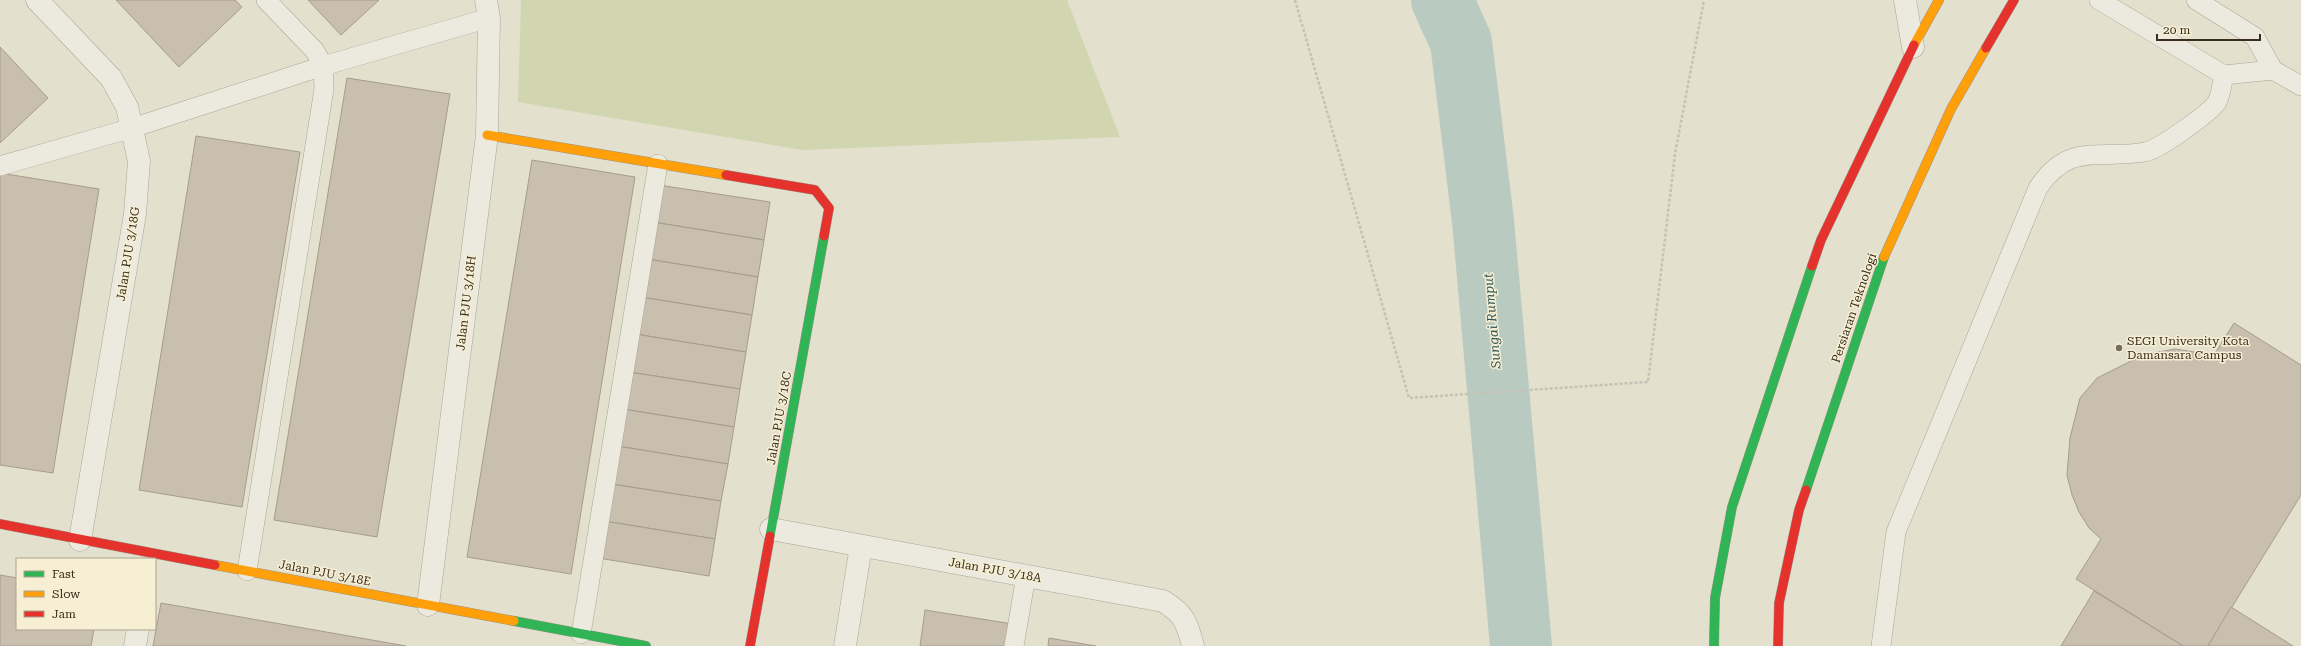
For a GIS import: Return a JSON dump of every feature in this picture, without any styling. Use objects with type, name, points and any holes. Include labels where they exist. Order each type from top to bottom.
[{"type":"street","name":"Jalan PJU 3/18G","points":[[37,0],[111,78],[126,107],[139,160],[135,214],[80,540]]},
{"type":"street","points":[[1905,0],[1914,46]]},
{"type":"street","points":[[1714,646],[1715,598],[1732,507],[1821,240],[1914,46],[1939,0]]},
{"type":"street","name":"Persiaran Teknologi","points":[[1778,646],[1779,603],[1799,510],[1884,253],[1950,109],[2014,0]]},
{"type":"street","name":"Jalan PJU 3/18H","points":[[428,605],[487,135],[488,9]]},
{"type":"street","points":[[487,135],[658,164]]},
{"type":"street","name":"Jalan PJU 3/18C","points":[[658,164],[815,190],[822,197],[829,208],[750,646]]},
{"type":"street","name":"Jalan PJU 3/18E","points":[[0,524],[152,556],[248,571],[646,646]]},
{"type":"street","name":"Jalan PJU 3/18A","points":[[771,529],[1163,601],[1178,610],[1189,629],[1194,646]]},
{"type":"street","points":[[846,646],[861,546]]},
{"type":"street","points":[[135,646],[138,630]]},
{"type":"lane","points":[[248,571],[324,90],[323,66],[315,51],[266,0]]},
{"type":"lane","points":[[2099,0],[2224,75],[2272,70]]},
{"type":"lane","points":[[2196,0],[2255,37],[2272,70],[2301,86]]},
{"type":"lane","points":[[0,166],[132,128],[323,66],[488,9]]},
{"type":"lane","points":[[1881,646],[1896,532],[2038,188],[2049,172],[2067,160],[2093,154],[2146,152],[2170,141],[2217,102],[2224,75]]},
{"type":"lane","points":[[581,634],[658,164]]},
{"type":"lane","points":[[1014,646],[1026,576]]},
{"type":"path","points":[[1296,0],[1409,398],[1648,382],[1675,154],[1704,0]]},
{"type":"green space","points":[[521,0],[1067,0],[1120,137],[802,150],[518,102]]},
{"type":"building","points":[[116,0],[235,0],[242,7],[179,67]]},
{"type":"building","points":[[308,0],[379,0],[341,35]]},
{"type":"building","points":[[0,47],[48,98],[0,143]]},
{"type":"building","points":[[347,78],[450,94],[377,537],[274,520]]},
{"type":"building","points":[[196,136],[300,152],[242,507],[139,490]]},
{"type":"building","points":[[532,160],[635,177],[571,574],[467,557]]},
{"type":"building","points":[[0,173],[99,189],[53,473],[0,465]]},
{"type":"building","points":[[659,185],[770,202],[764,240],[653,222]]},
{"type":"building","points":[[653,222],[764,240],[758,277],[647,259]]},
{"type":"building","points":[[647,259],[758,277],[752,315],[641,297]]},
{"type":"building","points":[[641,297],[752,315],[746,352],[635,334]]},
{"type":"building","points":[[2234,323],[2301,365],[2301,495],[2208,646],[2183,646],[2076,579],[2101,539],[2089,528],[2079,512],[2072,495],[2067,475],[2070,438],[2080,398],[2097,378],[2137,358],[2153,353],[2175,349],[2214,355]]},
{"type":"building","points":[[635,334],[746,352],[740,389],[629,372]]},
{"type":"building","points":[[629,372],[740,389],[734,427],[623,409]]},
{"type":"building","points":[[623,409],[734,427],[728,464],[617,446]]},
{"type":"building","points":[[617,446],[728,464],[721,501],[611,484]]},
{"type":"building","points":[[611,484],[721,501],[715,539],[604,521]]},
{"type":"building","points":[[604,521],[715,539],[709,576],[598,558]]},
{"type":"building","points":[[0,575],[16,578],[16,630],[94,630],[91,646],[0,646]]},
{"type":"building","points":[[2094,591],[2183,646],[2061,646]]},
{"type":"building","points":[[161,603],[406,646],[153,646]]},
{"type":"building","points":[[2231,607],[2293,646],[2208,646]]},
{"type":"building","points":[[925,610],[1013,624],[1010,646],[920,646]]},
{"type":"building","points":[[1049,638],[1096,646],[1048,646]]},
{"type":"waterway","name":"Sungai Rumput","points":[[1442,0],[1461,42],[1483,221],[1521,646]]},
{"type":"traffic: fast","points":[[770,536],[824,236]]},
{"type":"traffic: fast","points":[[1806,490],[1884,257]]},
{"type":"traffic: fast","points":[[1714,646],[1715,598],[1732,507],[1812,266]]},
{"type":"traffic: fast","points":[[514,621],[646,646]]},
{"type":"traffic: slow","points":[[1914,45],[1939,0]]},
{"type":"traffic: slow","points":[[1884,257],[1951,109],[1986,48]]},
{"type":"traffic: slow","points":[[487,135],[726,175]]},
{"type":"traffic: slow","points":[[215,565],[514,621]]},
{"type":"traffic: jam","points":[[1986,48],[2014,0]]},
{"type":"traffic: jam","points":[[1812,266],[1821,240],[1914,45]]},
{"type":"traffic: jam","points":[[726,175],[815,190],[829,208],[824,236]]},
{"type":"traffic: jam","points":[[1778,646],[1779,603],[1799,510],[1806,490]]},
{"type":"traffic: jam","points":[[0,524],[215,565]]},
{"type":"traffic: jam","points":[[750,646],[770,536]]},
{"type":"place","name":"SEGI University Kota Damansara Campus","points":[[2119,348]]}]
